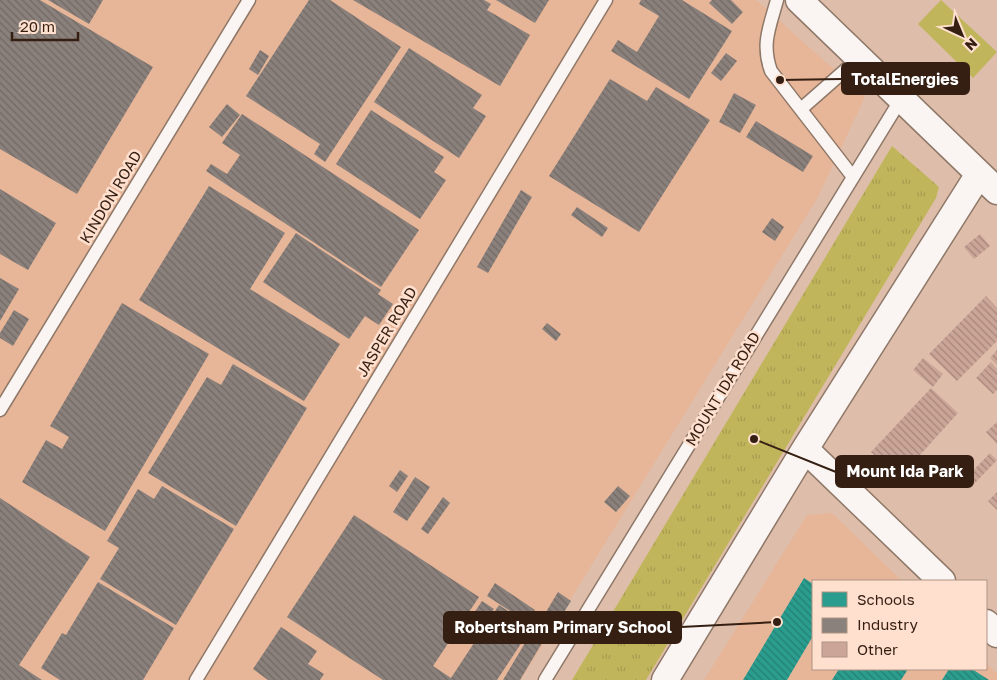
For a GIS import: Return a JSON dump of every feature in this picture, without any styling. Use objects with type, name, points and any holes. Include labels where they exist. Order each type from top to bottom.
[{"type":"street","points":[[665,680],[805,450],[988,183],[799,0]]},
{"type":"street","points":[[805,450],[941,580]]},
{"type":"street","points":[[987,624],[997,634]]},
{"type":"lane","name":"KINDON ROAD","points":[[0,410],[249,0]]},
{"type":"lane","name":"JASPER ROAD","points":[[196,680],[606,0]]},
{"type":"lane","points":[[778,0],[767,36],[767,60],[779,82],[853,177]]},
{"type":"lane","points":[[801,109],[859,58]]},
{"type":"lane","name":"MOUNT IDA ROAD","points":[[545,680],[900,98]]},
{"type":"shaded area","points":[[0,0],[756,0],[865,97],[818,197],[521,680],[0,680]]},
{"type":"shaded area","points":[[832,513],[901,580],[812,580],[812,670],[987,670],[987,664],[997,674],[997,680],[704,680],[807,515]]},
{"type":"green space","points":[[941,0],[997,52],[973,78],[918,24]]},
{"type":"green space","points":[[892,146],[939,187],[936,198],[646,680],[572,680]]},
{"type":"building: Schools","points":[[804,578],[812,583],[812,638],[787,680],[743,680]]},
{"type":"building: Schools","points":[[838,670],[907,670],[901,680],[832,680]]},
{"type":"building: Schools","points":[[948,670],[974,670],[989,680],[942,680]]},
{"type":"building: Industry","points":[[0,0],[40,0],[153,67],[77,194],[0,149]]},
{"type":"building: Industry","points":[[48,0],[103,0],[89,24]]},
{"type":"building: Industry","points":[[309,0],[330,0],[401,47],[325,162],[314,154],[320,144],[246,96]]},
{"type":"building: Industry","points":[[353,0],[484,0],[491,4],[487,10],[530,35],[500,86]]},
{"type":"building: Industry","points":[[496,0],[549,0],[535,23]]},
{"type":"building: Industry","points":[[641,0],[682,0],[732,31],[689,99],[611,51],[618,40],[637,52],[659,16],[639,4]]},
{"type":"building: Industry","points":[[712,0],[731,0],[743,12],[732,24],[709,3]]},
{"type":"building: Industry","points":[[409,48],[482,95],[473,108],[486,116],[459,158],[374,102]]},
{"type":"building: Industry","points":[[260,50],[269,56],[258,75],[249,69]]},
{"type":"building: Industry","points":[[726,53],[737,61],[721,81],[711,73]]},
{"type":"building: Industry","points":[[610,79],[647,101],[656,87],[710,120],[639,232],[549,176]]},
{"type":"building: Industry","points":[[734,93],[756,105],[740,133],[719,122]]},
{"type":"building: Industry","points":[[227,104],[240,115],[222,137],[209,127]]},
{"type":"building: Industry","points":[[371,110],[444,157],[434,172],[446,180],[420,219],[336,164]]},
{"type":"building: Industry","points":[[242,114],[419,230],[381,287],[206,171],[211,164],[227,174],[240,155],[222,143]]},
{"type":"building: Industry","points":[[756,121],[813,156],[803,172],[746,137]]},
{"type":"building: Industry","points":[[209,186],[285,233],[250,289],[340,344],[304,401],[139,300]]},
{"type":"building: Industry","points":[[0,189],[56,223],[28,270],[0,254]]},
{"type":"building: Industry","points":[[521,190],[532,197],[488,273],[477,267]]},
{"type":"building: Industry","points":[[577,207],[608,228],[602,237],[571,215]]},
{"type":"building: Industry","points":[[772,218],[784,227],[775,241],[762,232]]},
{"type":"building: Industry","points":[[296,233],[381,290],[378,294],[393,304],[379,325],[365,316],[349,339],[263,282]]},
{"type":"building: Industry","points":[[0,278],[19,289],[0,321]]},
{"type":"building: Industry","points":[[122,303],[209,354],[105,531],[22,482],[46,440],[62,449],[69,437],[50,426]]},
{"type":"building: Industry","points":[[14,310],[29,319],[13,346],[0,338],[0,333]]},
{"type":"building: Industry","points":[[547,323],[561,334],[556,341],[542,329]]},
{"type":"building: Industry","points":[[233,364],[307,408],[236,526],[148,473],[207,377],[221,385]]},
{"type":"building: Industry","points":[[400,470],[408,476],[397,492],[389,486]]},
{"type":"building: Industry","points":[[415,477],[430,487],[407,521],[393,512]]},
{"type":"building: Industry","points":[[162,486],[234,529],[176,625],[100,579],[119,548],[107,541],[138,489],[154,499]]},
{"type":"building: Industry","points":[[618,486],[630,496],[616,512],[604,502]]},
{"type":"building: Industry","points":[[443,497],[450,503],[428,534],[421,529]]},
{"type":"building: Industry","points":[[0,498],[90,557],[19,665],[42,680],[0,680]]},
{"type":"building: Industry","points":[[354,515],[479,597],[433,666],[451,678],[499,605],[532,627],[497,680],[383,680],[287,617]]},
{"type":"building: Industry","points":[[98,582],[174,628],[143,680],[60,680],[41,668],[62,633],[66,635]]},
{"type":"building: Industry","points":[[495,583],[535,610],[527,622],[487,596]]},
{"type":"building: Industry","points":[[558,592],[571,601],[559,620],[557,618],[520,680],[503,680],[544,611],[552,616],[546,612]]},
{"type":"building: Industry","points":[[482,601],[494,609],[480,630],[468,622]]},
{"type":"building: Industry","points":[[281,627],[317,651],[308,664],[324,674],[320,680],[268,680],[253,669]]},
{"type":"building: Other","points":[[980,234],[990,246],[974,259],[964,247]]},
{"type":"building: Other","points":[[986,296],[997,308],[997,341],[957,381],[929,354]]},
{"type":"building: Other","points":[[997,350],[997,365],[990,358]]},
{"type":"building: Other","points":[[923,358],[943,374],[933,387],[913,370]]},
{"type":"building: Other","points":[[991,362],[997,369],[997,390],[993,394],[976,378]]},
{"type":"building: Other","points":[[931,388],[958,413],[910,466],[903,460],[892,472],[871,452]]},
{"type":"building: Other","points":[[997,422],[997,444],[986,432]]},
{"type":"building: Other","points":[[990,453],[997,460],[974,484],[967,477]]},
{"type":"building: Other","points":[[997,492],[997,510],[988,501]]},
{"type":"place","name":"TotalEnergies","points":[[780,80]]},
{"type":"place","name":"Mount Ida Park","points":[[754,439]]},
{"type":"place","name":"Robertsham Primary School","points":[[777,622]]}]
